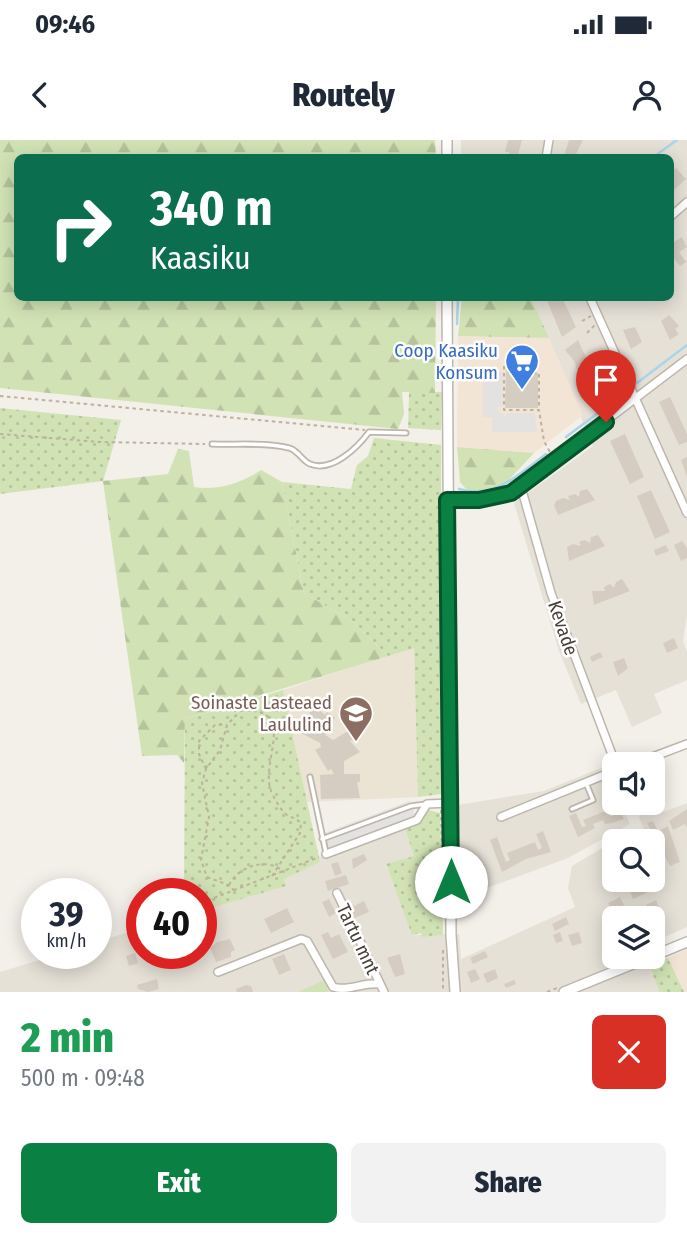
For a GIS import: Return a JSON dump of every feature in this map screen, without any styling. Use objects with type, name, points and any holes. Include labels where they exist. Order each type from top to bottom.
[{"type":"street","points":[[447,301],[452,967],[455,992]]},
{"type":"street","points":[[591,301],[687,513]]},
{"type":"street","points":[[447,500],[498,498],[521,487],[687,359]]},
{"type":"street","name":"Kevade","points":[[521,487],[555,605],[612,752]]},
{"type":"street","points":[[665,752],[687,744]]},
{"type":"street","points":[[501,817],[602,776]]},
{"type":"street","points":[[326,855],[417,820],[427,804],[451,803]]},
{"type":"street","name":"Tartu mnt","points":[[337,893],[384,992]]},
{"type":"street","name":"Tartu mnt","points":[[218,972],[301,939],[307,942],[333,987],[342,989],[369,982],[379,984]]},
{"type":"street","points":[[665,951],[687,942]]},
{"type":"street","points":[[449,992],[452,967]]},
{"type":"street","points":[[564,992],[621,969]]},
{"type":"lane","points":[[212,444],[292,448],[310,464],[319,465],[331,464],[351,451],[369,432],[406,433]]},
{"type":"lane","points":[[310,777],[326,855]]},
{"type":"lane","points":[[572,809],[593,800],[586,783]]},
{"type":"lane","points":[[323,839],[411,806],[427,804]]},
{"type":"path","points":[[582,321],[592,316]]},
{"type":"path","points":[[587,333],[596,325]]},
{"type":"path","points":[[533,352],[533,373],[539,373],[539,410],[544,441],[557,460]]},
{"type":"path","points":[[504,366],[504,410],[539,410]]},
{"type":"path","points":[[0,396],[287,421],[369,432]]},
{"type":"path","points":[[0,434],[100,442],[212,444]]},
{"type":"path","points":[[234,891],[229,885],[207,877],[201,866],[209,825],[202,783],[206,769],[220,750],[227,725],[235,714],[251,710],[268,718],[275,729],[275,741],[267,766],[270,788],[285,813],[298,820],[301,826],[300,833],[276,865],[272,876]]},
{"type":"path","points":[[206,769],[199,754],[199,741],[215,725],[227,725]]},
{"type":"path","points":[[217,898],[326,855]]},
{"type":"path","points":[[229,885],[247,867],[276,865],[284,872]]},
{"type":"shaded area","points":[[461,140],[687,140],[687,614],[683,641],[687,652],[687,680],[654,694],[662,713],[632,727],[616,690],[581,704],[559,651],[514,503],[593,446],[532,301],[674,301],[674,154],[461,154]]},
{"type":"shaded area","points":[[458,336],[549,338],[583,415],[534,453],[457,447]]},
{"type":"shaded area","points":[[483,371],[503,372],[503,406],[497,407],[498,411],[506,417],[507,413],[535,413],[537,432],[492,432],[492,417],[483,417]]},
{"type":"shaded area","name":"Soinaste Lasteaed Laululind","points":[[414,647],[418,797],[307,802],[283,690]]},
{"type":"shaded area","points":[[602,768],[602,815],[626,815],[630,824],[621,829],[602,829],[602,839],[568,858],[460,898],[458,805],[544,791]]},
{"type":"shaded area","points":[[410,801],[415,816],[328,848],[325,833]]},
{"type":"shaded area","points":[[687,803],[687,927],[665,937],[665,906],[602,906],[602,969],[650,969],[659,992],[0,992],[0,972],[21,966],[21,969],[112,969],[112,937],[126,933],[126,969],[217,969],[217,906],[285,886],[283,879],[320,862],[319,857],[405,829],[414,856],[386,865],[413,935],[459,934],[461,959],[575,907],[568,888],[572,866],[602,848],[602,892],[665,892],[665,829],[644,829],[639,818],[641,815],[665,815],[665,812]]},
{"type":"shaded area","points":[[687,949],[687,992],[684,992],[668,958]]},
{"type":"green space","points":[[0,140],[435,140],[436,154],[14,154],[14,301],[436,301],[435,393],[402,392],[404,414],[398,429],[0,388]]},
{"type":"green space","points":[[462,301],[532,301],[549,338],[458,336]]},
{"type":"green space","points":[[409,392],[442,392],[441,430],[408,428]]},
{"type":"green space","points":[[0,408],[121,420],[103,481],[0,494]]},
{"type":"green space","points":[[374,438],[441,445],[441,794],[418,797],[414,648],[388,656],[353,622],[304,593],[282,482],[351,489],[357,465],[368,456]]},
{"type":"green space","points":[[457,447],[534,453],[506,483],[479,493],[466,489],[460,482]]},
{"type":"green space","points":[[178,449],[189,451],[194,487],[229,485],[261,470],[282,482],[304,593],[353,622],[388,656],[185,719],[184,763],[177,755],[142,756],[103,481],[168,474]]},
{"type":"green space","points":[[283,690],[320,862],[284,879],[286,886],[217,906],[217,878],[184,878],[185,719]]},
{"type":"green space","points":[[429,810],[440,813],[443,935],[422,937],[421,933],[412,935],[386,864],[414,856],[405,829],[423,819]]},
{"type":"green space","points":[[668,958],[684,992],[659,992],[651,969],[665,969],[665,959]]},
{"type":"green space","points":[[324,980],[329,992],[298,992]]},
{"type":"building","points":[[508,140],[522,140],[518,154],[505,152]]},
{"type":"building","points":[[569,140],[583,140],[576,154],[565,154]]},
{"type":"building","points":[[676,168],[686,179],[674,190]]},
{"type":"building","points":[[682,237],[687,247],[679,252],[686,262],[680,266],[674,258],[674,242]]},
{"type":"building","points":[[547,301],[563,301],[576,327],[562,337]]},
{"type":"building","points":[[669,315],[679,326],[675,329],[679,334],[670,340],[661,321]]},
{"type":"building","points":[[635,327],[642,342],[631,349],[623,330]]},
{"type":"building","points":[[578,340],[602,392],[589,402],[574,361],[565,350]]},
{"type":"building","name":"Coop Kaasiku Konsum","points":[[506,354],[532,354],[532,373],[538,373],[538,408],[505,408]]},
{"type":"building","points":[[670,397],[687,434],[687,442],[679,445],[659,402]]},
{"type":"building","points":[[625,434],[644,477],[630,484],[610,441]]},
{"type":"building","points":[[687,457],[687,477],[681,460]]},
{"type":"building","points":[[587,489],[595,500],[558,515],[554,505],[556,501],[563,498],[570,500],[568,496],[575,494],[579,497],[580,491]]},
{"type":"building","points":[[651,490],[670,532],[655,539],[637,496]]},
{"type":"building","points":[[598,535],[605,546],[569,561],[567,547],[573,544],[581,546],[579,542],[585,540],[590,543],[591,537]]},
{"type":"building","points":[[682,541],[687,548],[687,558],[681,561],[674,545]]},
{"type":"building","points":[[666,545],[669,551],[656,556],[654,550]]},
{"type":"building","points":[[622,579],[630,591],[594,605],[592,591],[605,591],[604,587],[610,584],[614,588],[616,582]]},
{"type":"building","points":[[674,638],[678,648],[667,653],[663,643]]},
{"type":"building","points":[[600,652],[603,657],[592,662],[590,657]]},
{"type":"building","points":[[624,658],[628,668],[618,676],[613,662]]},
{"type":"building","points":[[314,705],[325,715],[327,712],[335,717],[325,735],[333,740],[348,731],[353,740],[350,741],[360,752],[344,761],[344,774],[360,774],[360,782],[357,782],[360,798],[321,799],[320,775],[334,774],[331,769],[328,771],[315,750],[321,747],[320,743],[299,732]]},
{"type":"building","points":[[687,809],[687,828],[685,824],[673,830],[669,821]]},
{"type":"building","points":[[602,812],[602,815],[622,815],[624,819],[605,824],[603,820],[593,824],[595,828],[578,837],[569,816],[576,813],[582,827],[586,826],[583,820]]},
{"type":"building","points":[[653,821],[657,829],[650,829],[647,823]]},
{"type":"building","points":[[668,826],[680,862],[670,866],[665,857],[665,829],[662,829]]},
{"type":"building","points":[[543,831],[551,852],[526,859],[502,872],[490,840],[497,837],[506,862],[510,860],[507,853],[535,842],[538,850],[542,848],[536,834]]},
{"type":"building","points":[[364,854],[367,860],[353,869],[352,859]]},
{"type":"building","points":[[338,862],[342,873],[335,876],[331,864]]},
{"type":"building","points":[[346,875],[349,884],[328,891],[325,881]]},
{"type":"building","points":[[630,892],[646,892],[646,893],[633,899]]},
{"type":"building","points":[[620,897],[624,905],[610,906],[608,903]]},
{"type":"building","points":[[329,899],[336,913],[329,917],[322,902]]},
{"type":"building","points":[[656,900],[658,906],[646,906]]},
{"type":"building","points":[[364,901],[369,912],[355,918],[350,908]]},
{"type":"building","points":[[287,908],[294,922],[271,933],[264,919]]},
{"type":"building","points":[[566,917],[569,924],[555,931],[552,924]]},
{"type":"building","points":[[328,932],[331,938],[339,934],[348,952],[333,959],[321,935]]},
{"type":"building","points":[[560,932],[563,941],[556,943],[553,935]]},
{"type":"building","points":[[579,932],[582,943],[572,946],[568,935]]},
{"type":"building","points":[[230,939],[235,950],[231,952],[231,957],[217,962],[217,942]]},
{"type":"building","points":[[485,951],[488,957],[473,964],[470,958]]},
{"type":"building","points":[[284,954],[291,970],[279,975],[272,959]]},
{"type":"building","points":[[400,954],[405,974],[395,977],[387,958]]},
{"type":"building","points":[[475,969],[480,979],[471,983],[467,972]]},
{"type":"building","points":[[495,969],[498,978],[487,983],[483,974]]},
{"type":"building","points":[[157,979],[159,989],[148,992],[138,989],[137,985]]},
{"type":"building","points":[[514,980],[516,984],[506,988],[504,984]]},
{"type":"building","points":[[251,986],[253,992],[237,992],[236,989]]},
{"type":"waterway","points":[[658,154],[677,140]]},
{"type":"waterway","points":[[457,324],[458,301]]},
{"type":"waterway","points":[[637,383],[687,345]]},
{"type":"waterway","points":[[566,437],[622,395]]},
{"type":"waterway","points":[[459,489],[484,491],[496,488],[546,454]]},
{"type":"place","name":"Coop Kaasiku Konsum","points":[[522,391]]},
{"type":"place","name":"Soinaste Lasteaed Laululind","points":[[356,743]]},
{"type":"route","points":[[451,882],[447,500],[498,498],[511,493],[606,422]]}]
